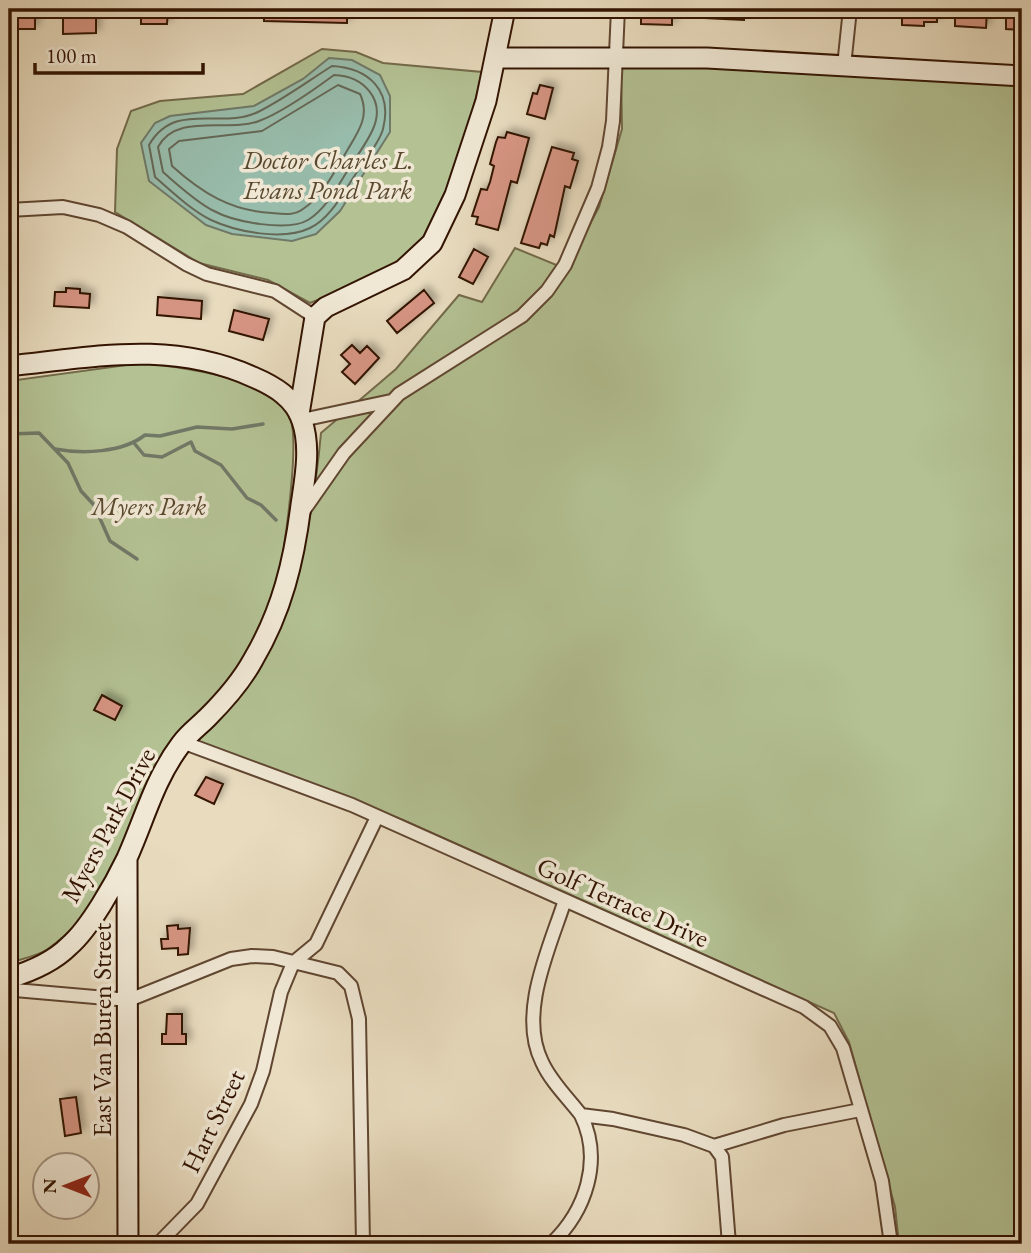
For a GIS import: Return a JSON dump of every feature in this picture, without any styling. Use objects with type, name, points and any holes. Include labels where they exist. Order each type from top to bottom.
[{"type":"street","points":[[9,210],[63,207],[99,215],[127,227],[186,264],[216,276],[275,291],[315,317],[326,307],[403,270],[432,243],[455,195],[497,58],[505,9]]},
{"type":"street","points":[[300,516],[344,453],[392,401],[429,373],[522,316],[547,291],[565,265],[598,188],[609,147],[618,9]]},
{"type":"street","points":[[844,66],[850,9]]},
{"type":"street","points":[[497,58],[707,58],[1022,76]]},
{"type":"street","name":"Myers Park Drive","points":[[9,978],[45,962],[70,946],[92,917],[127,857],[151,792],[182,742],[233,692],[281,606],[306,473],[306,443],[301,417],[315,317]]},
{"type":"street","points":[[9,366],[120,355],[200,357],[269,384],[285,395],[301,417],[392,401]]},
{"type":"street","name":"Golf Terrace Drive","points":[[182,742],[377,817],[792,1002],[825,1021],[836,1033],[843,1048],[883,1181],[891,1244]]},
{"type":"street","points":[[293,963],[316,944],[377,817]]},
{"type":"street","name":"East Van Buren Street","points":[[127,857],[128,1244]]},
{"type":"street","points":[[551,1244],[564,1232],[591,1175],[588,1131],[580,1115],[542,1063],[534,1034],[542,971],[564,902]]},
{"type":"street","points":[[9,986],[15,990],[129,1000],[231,959],[252,956],[338,974],[351,986],[356,996],[362,1073],[363,1244]]},
{"type":"street","name":"Hart Street","points":[[158,1244],[197,1204],[251,1104],[263,1071],[281,992],[293,963]]},
{"type":"street","points":[[580,1115],[613,1119],[684,1135],[715,1146],[784,1125],[860,1110]]},
{"type":"street","points":[[715,1146],[722,1157],[729,1244]]},
{"type":"green space","name":"Doctor Charles L. Evans Pond Park","points":[[322,49],[356,52],[383,63],[482,72],[463,146],[443,201],[418,246],[402,261],[369,279],[310,303],[268,280],[199,263],[115,212],[117,149],[131,111],[160,101],[243,94]]},
{"type":"green space","points":[[645,64],[1022,80],[1022,1244],[899,1244],[895,1207],[849,1042],[834,1013],[403,820],[193,741],[253,675],[280,628],[304,545],[321,433],[396,369],[459,295],[482,302],[515,248],[566,269],[599,207],[622,129],[621,66]]},
{"type":"green space","name":"Myers Park","points":[[141,363],[200,371],[245,384],[280,404],[290,418],[293,432],[291,482],[275,596],[267,620],[243,665],[220,699],[187,732],[127,847],[94,903],[73,928],[48,949],[9,963],[9,381]]},
{"type":"water","points":[[329,58],[352,60],[380,75],[390,96],[390,132],[340,211],[316,234],[292,241],[232,234],[206,225],[149,181],[141,143],[155,123],[170,116],[254,106],[303,79]]},
{"type":"building","points":[[141,9],[168,9],[167,24],[141,24]]},
{"type":"building","points":[[264,9],[347,9],[347,23],[264,21]]},
{"type":"building","points":[[641,9],[672,9],[672,25],[641,24]]},
{"type":"building","points":[[705,9],[744,9],[744,20],[705,18]]},
{"type":"building","points":[[902,9],[937,9],[937,22],[924,22],[924,26],[902,25]]},
{"type":"building","points":[[1006,9],[1015,9],[1015,15],[1022,15],[1022,30],[1006,29]]},
{"type":"building","points":[[987,11],[986,28],[955,26],[955,12]]},
{"type":"building","points":[[63,14],[96,14],[96,33],[63,34]]},
{"type":"building","points":[[10,15],[35,15],[35,29],[11,29]]},
{"type":"building","points":[[540,85],[553,88],[545,119],[527,114],[533,93],[537,94]]},
{"type":"building","points":[[507,132],[529,138],[517,183],[511,181],[498,230],[476,224],[478,217],[472,216],[481,189],[487,190],[490,182],[494,166],[490,164],[498,137],[505,138]]},
{"type":"building","points":[[552,147],[574,153],[572,159],[578,161],[570,188],[565,186],[554,237],[550,235],[547,245],[541,243],[539,248],[521,243]]},
{"type":"building","points":[[474,249],[488,257],[473,284],[459,277]]},
{"type":"building","points":[[66,288],[80,289],[80,293],[90,294],[89,308],[54,306],[55,292],[66,292]]},
{"type":"building","points":[[424,290],[434,303],[397,333],[387,321]]},
{"type":"building","points":[[158,297],[202,301],[201,319],[157,315]]},
{"type":"building","points":[[234,310],[269,319],[263,340],[229,331]]},
{"type":"building","points":[[352,345],[360,353],[367,346],[379,358],[355,384],[342,372],[350,364],[341,355]]},
{"type":"building","points":[[102,695],[122,706],[115,720],[94,710]]},
{"type":"building","points":[[206,777],[223,784],[214,804],[195,795]]},
{"type":"building","points":[[178,925],[178,929],[190,928],[188,954],[178,955],[178,948],[162,949],[161,939],[168,939],[167,926]]},
{"type":"building","points":[[167,1014],[182,1014],[182,1034],[186,1034],[186,1044],[162,1044],[162,1034],[166,1034]]},
{"type":"building","points":[[76,1097],[81,1133],[65,1136],[60,1099]]},
{"type":"waterway","points":[[55,449],[102,451],[136,441],[145,435],[160,436],[197,427],[232,429],[263,424]]},
{"type":"waterway","points":[[9,434],[39,433],[68,463],[81,491],[94,505],[110,541],[137,559]]},
{"type":"waterway","points":[[134,443],[144,455],[162,457],[191,442],[195,451],[221,465],[247,498],[261,505],[276,520]]}]
